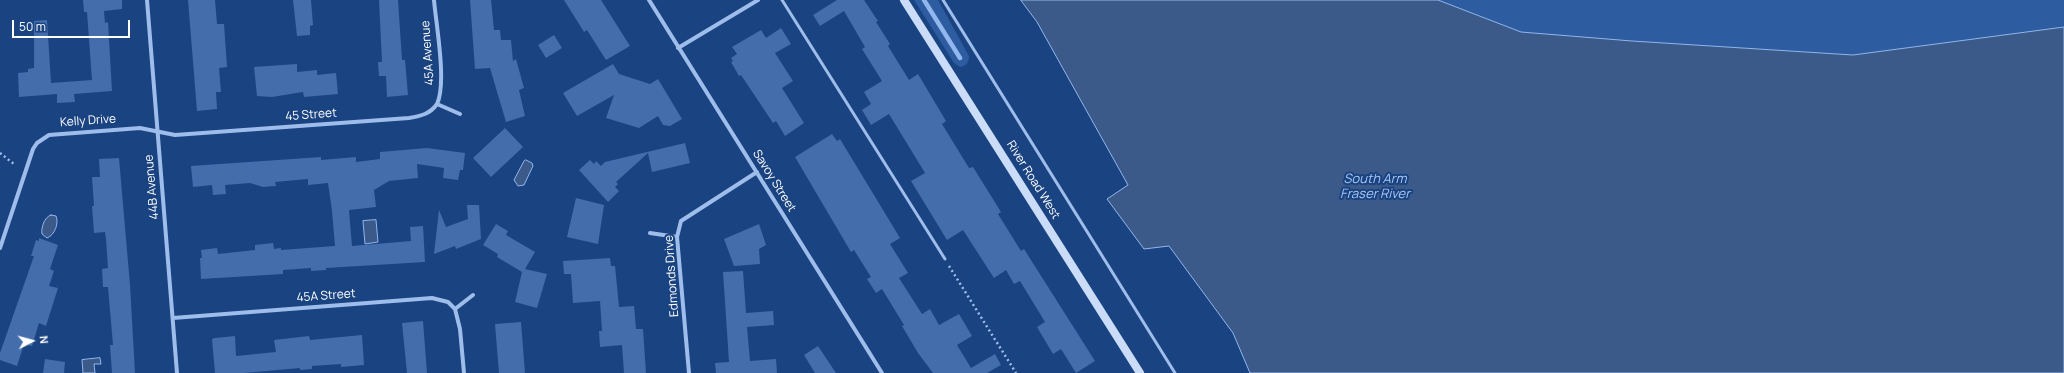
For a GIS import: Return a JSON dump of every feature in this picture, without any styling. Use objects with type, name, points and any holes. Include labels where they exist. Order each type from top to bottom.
[{"type":"main road","name":"River Road West","points":[[904,0],[1140,373]]},
{"type":"street","name":"44B Avenue","points":[[147,0],[177,373]]},
{"type":"street","name":"45A Avenue","points":[[434,0],[441,82],[440,97],[437,104]]},
{"type":"street","name":"Savoy Street","points":[[649,0],[882,373]]},
{"type":"street","points":[[678,48],[758,0]]},
{"type":"street","name":"45 Street","points":[[158,131],[175,135],[409,118],[428,113],[437,104]]},
{"type":"street","points":[[437,104],[460,114]]},
{"type":"street","name":"Kelly Drive","points":[[0,248],[30,157],[37,143],[43,138],[55,133],[133,128],[158,131]]},
{"type":"street","name":"Edmonds Drive","points":[[689,373],[678,236],[681,221],[757,172]]},
{"type":"street","points":[[650,234],[678,236]]},
{"type":"street","points":[[464,373],[460,329],[454,309],[473,295]]},
{"type":"street","name":"45A Street","points":[[173,318],[432,298],[448,302],[454,309]]},
{"type":"lane","points":[[782,0],[945,259]]},
{"type":"lane","points":[[943,0],[1175,373]]},
{"type":"path","points":[[0,154],[14,164]]},
{"type":"path","points":[[945,259],[1016,373]]},
{"type":"shaded area","points":[[914,0],[938,0],[969,56],[968,62],[965,65],[960,67],[954,63]]},
{"type":"shaded area","points":[[1438,0],[2064,0],[2064,27],[1853,55],[1632,41],[1521,32]]},
{"type":"water","name":"South Arm Fraser River","points":[[1021,0],[1438,0],[1521,32],[1632,41],[1853,55],[2064,27],[2064,373],[1250,373],[1233,333],[1169,246],[1144,249],[1107,199],[1128,185],[1037,22]]},
{"type":"water","points":[[526,160],[532,163],[533,166],[524,185],[518,186],[514,180],[524,161]]},
{"type":"water","points":[[51,215],[56,216],[57,225],[54,232],[47,238],[42,234],[42,229],[46,218]]},
{"type":"water","points":[[376,220],[378,242],[365,244],[363,221]]},
{"type":"water","points":[[100,358],[101,364],[94,364],[95,373],[83,373],[82,360]]},
{"type":"building","points":[[83,0],[122,0],[122,9],[104,11],[105,23],[108,22],[112,91],[74,94],[75,102],[57,103],[57,94],[19,97],[18,73],[28,72],[28,69],[34,68],[34,21],[47,20],[51,83],[92,80],[87,12],[84,12]]},
{"type":"building","points":[[188,0],[215,0],[217,24],[224,24],[227,67],[219,68],[221,92],[216,92],[217,109],[197,111]]},
{"type":"building","points":[[293,0],[311,0],[313,25],[310,26],[310,35],[297,36]]},
{"type":"building","points":[[379,0],[398,0],[402,60],[405,60],[408,95],[387,97],[386,76],[379,76],[378,62],[382,62]]},
{"type":"building","points":[[470,0],[491,0],[494,30],[500,30],[501,40],[511,40],[513,61],[516,59],[524,88],[519,90],[525,116],[506,122],[490,68],[475,69]]},
{"type":"building","points":[[564,0],[601,0],[630,46],[606,60],[587,30],[584,32]]},
{"type":"building","points":[[837,0],[864,0],[878,21],[876,22],[890,44],[888,46],[909,80],[918,74],[946,121],[942,124],[969,168],[973,167],[1001,212],[998,214],[1021,251],[1024,249],[1095,361],[1076,373],[1061,349],[1053,354],[1037,327],[1045,322],[1020,281],[1014,284],[1006,270],[994,278],[963,230],[947,240],[911,181],[925,173],[889,114],[871,125],[862,110],[871,104],[864,92],[882,81],[862,49],[865,47],[844,11],[820,26],[813,15]]},
{"type":"building","points":[[781,28],[791,44],[775,53],[793,81],[782,88],[804,123],[785,136],[776,121],[773,123],[741,75],[739,76],[731,62],[733,61],[731,58],[737,54],[732,47],[761,30],[766,38]]},
{"type":"building","points":[[554,35],[562,48],[546,58],[538,45]]},
{"type":"building","points":[[297,64],[297,72],[317,70],[317,75],[336,73],[338,94],[304,97],[303,92],[272,97],[257,96],[254,67]]},
{"type":"building","points":[[613,64],[619,74],[650,84],[658,79],[682,119],[670,126],[663,125],[658,116],[639,128],[606,118],[614,95],[577,116],[563,93]]},
{"type":"building","points":[[505,128],[523,147],[491,177],[473,158]]},
{"type":"building","points":[[832,134],[837,141],[840,139],[900,238],[890,244],[908,273],[899,278],[922,314],[930,309],[939,325],[959,314],[972,336],[957,345],[971,368],[995,354],[1001,365],[987,373],[933,373],[918,353],[902,326],[904,325],[882,289],[876,293],[867,279],[871,277],[854,250],[851,252],[795,157]]},
{"type":"building","points":[[685,143],[690,163],[652,172],[648,153],[616,182],[618,184],[615,187],[619,191],[608,202],[579,170],[590,160],[594,164],[596,161],[601,166],[605,162]]},
{"type":"building","points":[[427,148],[465,153],[463,170],[460,170],[458,180],[443,178],[444,168],[417,164],[418,178],[389,181],[374,190],[376,207],[349,210],[352,246],[411,241],[410,227],[423,226],[425,262],[326,268],[326,270],[311,271],[311,268],[283,270],[283,274],[201,279],[201,250],[217,248],[218,254],[255,250],[255,245],[273,243],[274,249],[281,248],[281,250],[335,246],[332,211],[328,183],[308,185],[308,179],[275,182],[276,186],[263,187],[250,183],[225,185],[226,194],[213,195],[212,185],[193,187],[191,166],[321,157],[321,160],[356,157],[356,162],[380,159],[380,152]]},
{"type":"building","points":[[119,158],[130,285],[135,373],[112,373],[110,345],[113,345],[108,287],[103,287],[102,269],[108,268],[106,239],[105,232],[94,233],[92,177],[100,177],[99,159]]},
{"type":"building","points":[[576,198],[604,205],[598,244],[567,237]]},
{"type":"building","points":[[467,205],[479,205],[481,239],[456,249],[455,246],[434,254],[439,210],[446,227],[468,219]]},
{"type":"building","points":[[496,224],[508,231],[506,235],[535,252],[525,269],[547,274],[537,308],[515,302],[522,272],[497,257],[498,254],[483,245]]},
{"type":"building","points":[[759,224],[766,245],[759,249],[760,264],[734,266],[724,239]]},
{"type":"building","points":[[39,238],[58,245],[50,269],[54,271],[49,286],[58,288],[46,326],[39,323],[32,346],[24,344],[17,366],[0,360],[0,353],[34,256],[31,256],[36,240],[39,241]]},
{"type":"building","points":[[610,258],[611,266],[615,266],[619,307],[634,306],[636,329],[643,329],[646,373],[624,373],[622,345],[600,347],[599,331],[602,331],[600,301],[573,303],[571,274],[564,274],[563,261]]},
{"type":"building","points":[[743,271],[746,313],[773,311],[774,325],[747,327],[750,361],[776,359],[777,373],[716,373],[715,363],[729,362],[723,272]]},
{"type":"building","points":[[423,321],[427,373],[407,373],[402,323]]},
{"type":"building","points":[[521,322],[525,373],[499,373],[495,324]]},
{"type":"building","points":[[362,335],[364,365],[341,367],[341,364],[312,366],[312,369],[300,370],[300,368],[244,373],[215,373],[212,339],[215,338],[235,336],[236,356],[276,352],[274,340],[309,336],[310,340]]},
{"type":"building","points":[[818,346],[836,373],[815,373],[804,355]]},
{"type":"building","points":[[45,359],[65,362],[64,373],[43,373]]},
{"type":"waterway","points":[[924,0],[960,58]]}]
